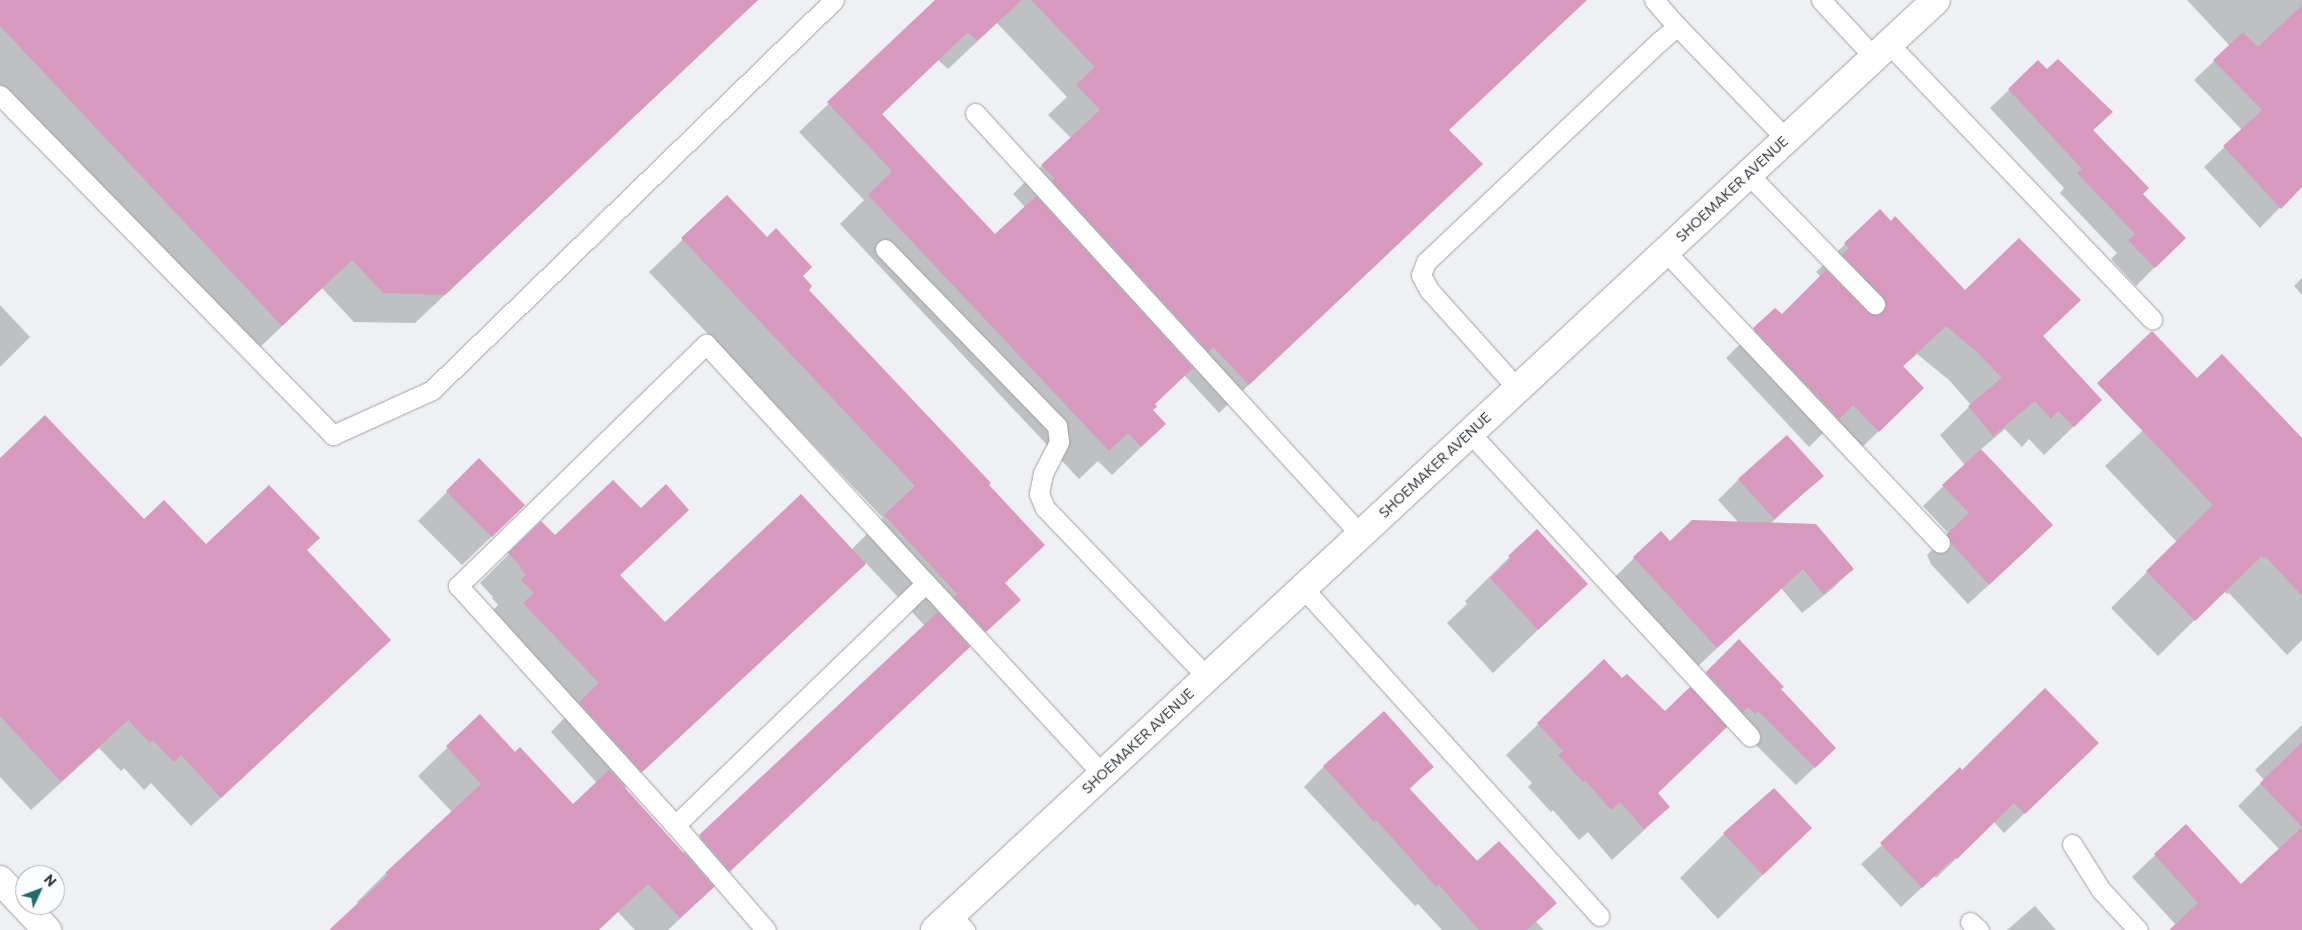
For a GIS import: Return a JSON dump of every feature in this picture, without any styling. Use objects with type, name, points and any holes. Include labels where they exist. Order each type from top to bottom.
[{"type":"main road","name":"SHOEMAKER AVENUE","points":[[950,925],[1102,774],[1936,0]]},
{"type":"main road","points":[[0,880],[47,930]]},
{"type":"lane","points":[[0,95],[333,435],[432,390],[834,0]]},
{"type":"lane","points":[[1654,0],[1786,139]]},
{"type":"lane","points":[[1821,0],[1881,51],[2152,319]]},
{"type":"lane","points":[[1517,388],[1429,290],[1422,276],[1426,262],[1677,26]]},
{"type":"lane","points":[[975,113],[1360,534]]},
{"type":"lane","points":[[1748,174],[1875,304]]},
{"type":"lane","points":[[885,249],[1057,426],[1059,442],[1042,473],[1039,494],[1045,508],[1207,677]]},
{"type":"lane","points":[[1665,251],[1940,543]]},
{"type":"lane","points":[[766,930],[675,825],[458,586],[706,344],[1102,774]]},
{"type":"lane","points":[[1470,432],[1750,736]]},
{"type":"lane","points":[[675,825],[926,583]]},
{"type":"lane","points":[[1302,588],[1599,916]]},
{"type":"lane","points":[[2072,844],[2101,890],[2138,930]]},
{"type":"building","points":[[0,0],[758,0],[445,295],[383,293],[352,260],[282,326],[0,26]]},
{"type":"building","points":[[935,0],[1022,0],[977,41],[968,32],[882,114],[995,234],[1036,196],[1193,368],[1155,404],[1157,407],[1153,410],[1166,424],[1141,447],[1128,433],[1109,451],[868,195],[892,171],[827,102]]},
{"type":"building","points":[[1031,0],[1587,0],[1449,130],[1483,164],[1249,385],[1213,347],[1209,352],[1052,181],[1054,178],[1041,165],[1100,110],[1076,85],[1095,67]]},
{"type":"building","points":[[2302,5],[2302,187],[2281,209],[2223,146],[2262,110],[2213,60],[2243,32],[2258,47]]},
{"type":"building","points":[[2058,59],[2113,112],[2093,130],[2149,188],[2143,194],[2186,238],[2155,268],[2128,240],[2135,234],[2077,173],[2082,169],[2008,89],[2038,60],[2047,69]]},
{"type":"building","points":[[727,195],[767,237],[776,228],[812,267],[803,276],[812,286],[809,290],[991,483],[989,485],[1045,545],[1005,583],[1021,600],[986,632],[954,597],[957,594],[884,515],[915,486],[681,238]]},
{"type":"building","points":[[1880,209],[1891,221],[1895,216],[1965,290],[2019,238],[2081,300],[2043,336],[2102,400],[2074,427],[2058,411],[2051,419],[2035,401],[1993,436],[1968,406],[2002,378],[1977,352],[1946,326],[1903,366],[1924,388],[1879,432],[1853,405],[1839,419],[1753,328],[1775,308],[1782,314],[1826,270],[1867,312],[1877,315],[1882,312],[1886,307],[1883,297],[1842,255],[1849,248],[1844,243]]},
{"type":"building","points":[[2152,331],[2197,378],[2222,354],[2302,438],[2302,596],[2266,557],[2264,559],[2262,556],[2195,621],[2146,571],[2213,505],[2097,383]]},
{"type":"building","points":[[45,415],[144,519],[164,500],[206,544],[269,485],[320,538],[307,550],[391,640],[221,798],[181,755],[174,762],[153,740],[150,743],[128,720],[61,782],[0,716],[0,458]]},
{"type":"building","points":[[1787,435],[1824,476],[1774,519],[1738,479]]},
{"type":"building","points":[[1981,449],[2053,525],[1989,585],[1951,543],[1947,534],[1969,513],[1942,485]]},
{"type":"building","points":[[479,458],[525,505],[492,537],[446,491]]},
{"type":"building","points":[[613,480],[641,508],[666,484],[689,510],[620,575],[665,622],[801,494],[866,564],[642,772],[579,702],[599,683],[523,603],[534,593],[521,580],[526,575],[508,553],[541,521],[555,535]]},
{"type":"building","points":[[1692,520],[1816,524],[1854,569],[1823,594],[1803,569],[1717,648],[1633,557],[1661,531],[1670,541]]},
{"type":"building","points":[[1537,529],[1588,584],[1538,630],[1490,578],[1511,559],[1508,556]]},
{"type":"building","points":[[938,612],[970,647],[730,871],[699,835]]},
{"type":"building","points":[[1739,639],[1784,687],[1781,689],[1836,748],[1815,768],[1758,711],[1755,714],[1748,707],[1743,712],[1706,672]]},
{"type":"building","points":[[1604,659],[1622,678],[1627,674],[1665,711],[1690,687],[1727,727],[1658,793],[1670,807],[1644,829],[1620,802],[1611,810],[1585,780],[1583,782],[1558,755],[1563,751],[1537,723]]},
{"type":"building","points":[[2045,688],[2099,743],[2025,814],[2014,803],[1957,859],[1955,857],[1922,888],[1880,843],[1960,767],[1962,770]]},
{"type":"building","points":[[1384,711],[1434,767],[1409,788],[1477,861],[1499,841],[1557,903],[1527,930],[1479,930],[1439,885],[1436,887],[1376,820],[1374,822],[1323,766]]},
{"type":"building","points":[[480,714],[515,752],[520,747],[573,804],[609,770],[714,887],[680,918],[648,884],[598,930],[329,930],[388,875],[385,873],[481,784],[446,746]]},
{"type":"building","points":[[2302,742],[2302,827],[2260,783]]},
{"type":"building","points":[[1774,788],[1812,828],[1763,875],[1723,833]]},
{"type":"building","points":[[2186,824],[2241,884],[2302,827],[2302,930],[2169,930],[2198,903],[2154,854]]}]
